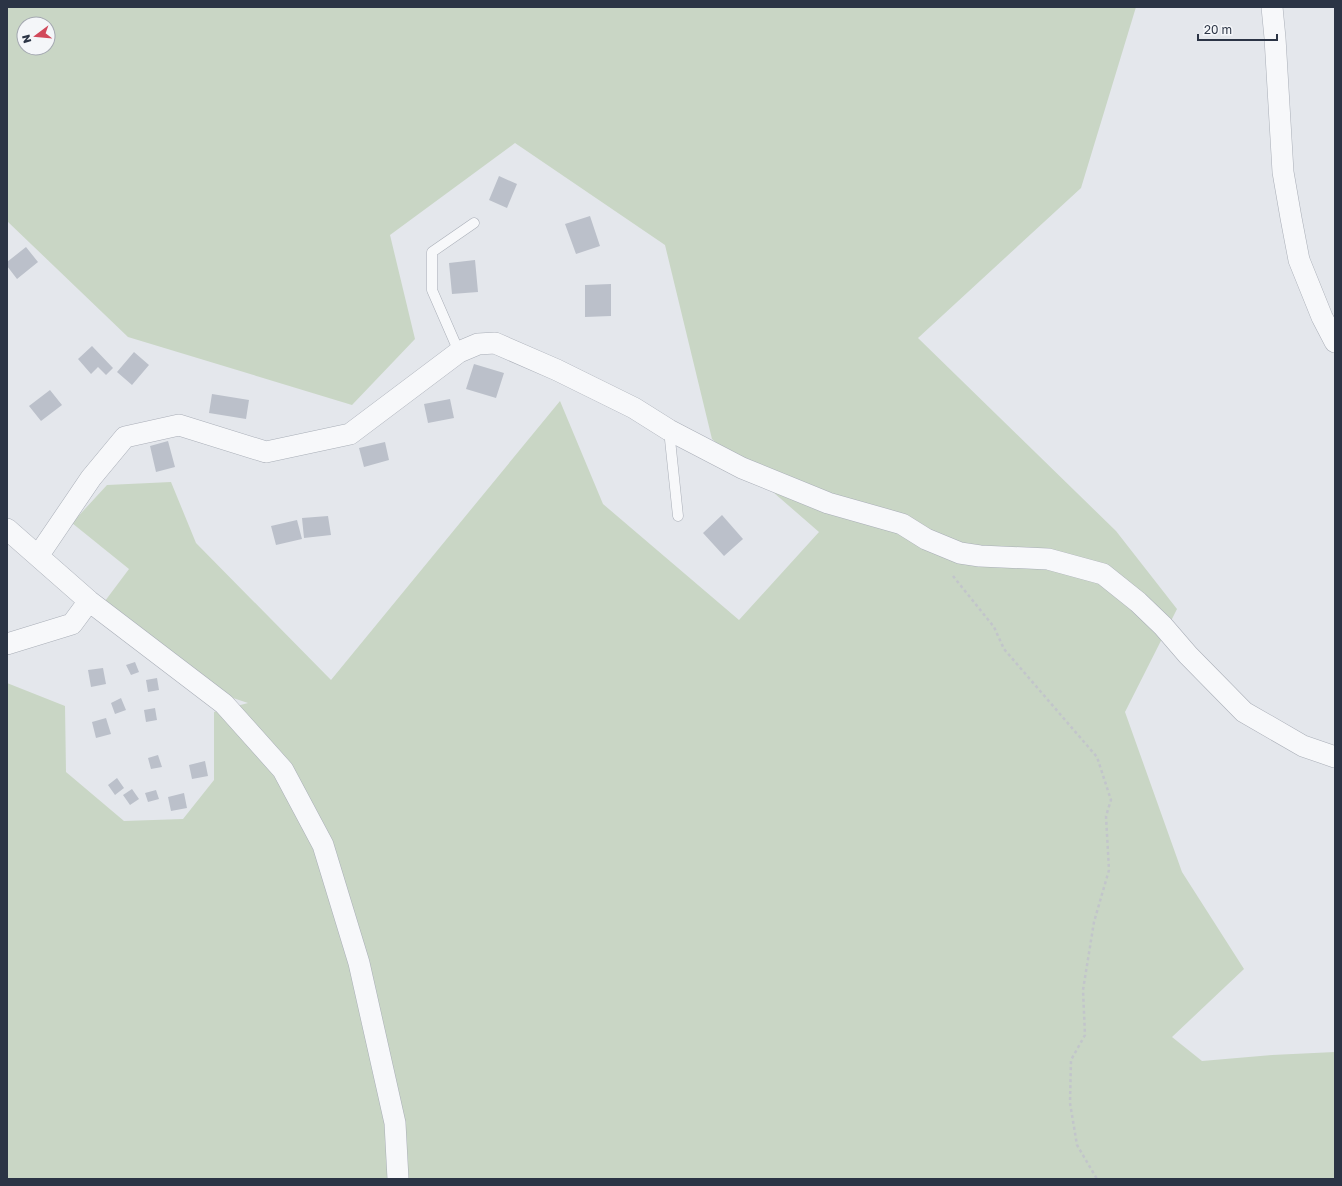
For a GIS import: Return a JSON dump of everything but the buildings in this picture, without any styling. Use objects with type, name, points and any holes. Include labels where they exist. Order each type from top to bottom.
[{"type":"street","points":[[1272,7],[1283,172],[1291,218],[1300,260],[1322,317],[1335,342]]},
{"type":"street","points":[[38,556],[91,478],[125,437],[179,425],[266,452],[350,434],[459,352],[478,344],[495,343],[557,370],[634,408],[669,430],[742,468],[828,503],[902,524],[926,539],[960,553],[980,556],[1048,559],[1103,574],[1138,602],[1163,626],[1188,655],[1244,712],[1303,746],[1335,757]]},
{"type":"street","points":[[7,528],[89,601],[224,704],[282,770],[323,845],[359,963],[395,1124],[398,1179]]},
{"type":"street","points":[[7,644],[72,624],[89,601]]},
{"type":"lane","points":[[459,352],[432,290],[432,252],[474,223]]},
{"type":"lane","points":[[669,430],[678,516]]},
{"type":"path","points":[[953,576],[994,627],[1004,649],[1097,757],[1111,800],[1106,816],[1109,870],[1094,922],[1083,990],[1085,1035],[1071,1060],[1070,1104],[1077,1145],[1097,1179]]},
{"type":"green space","points":[[7,7],[1136,7],[1081,188],[918,338],[1116,531],[1177,609],[1125,712],[1182,872],[1244,969],[1172,1037],[1202,1061],[1272,1055],[1335,1052],[1335,1179],[7,1179],[7,683],[65,706],[66,772],[124,821],[183,819],[214,780],[214,712],[248,703],[230,697],[105,601],[129,569],[72,523],[107,485],[171,482],[196,543],[331,680],[560,401],[603,504],[739,620],[819,532],[712,439],[665,245],[515,143],[390,235],[415,339],[352,405],[128,337],[7,221]]}]
